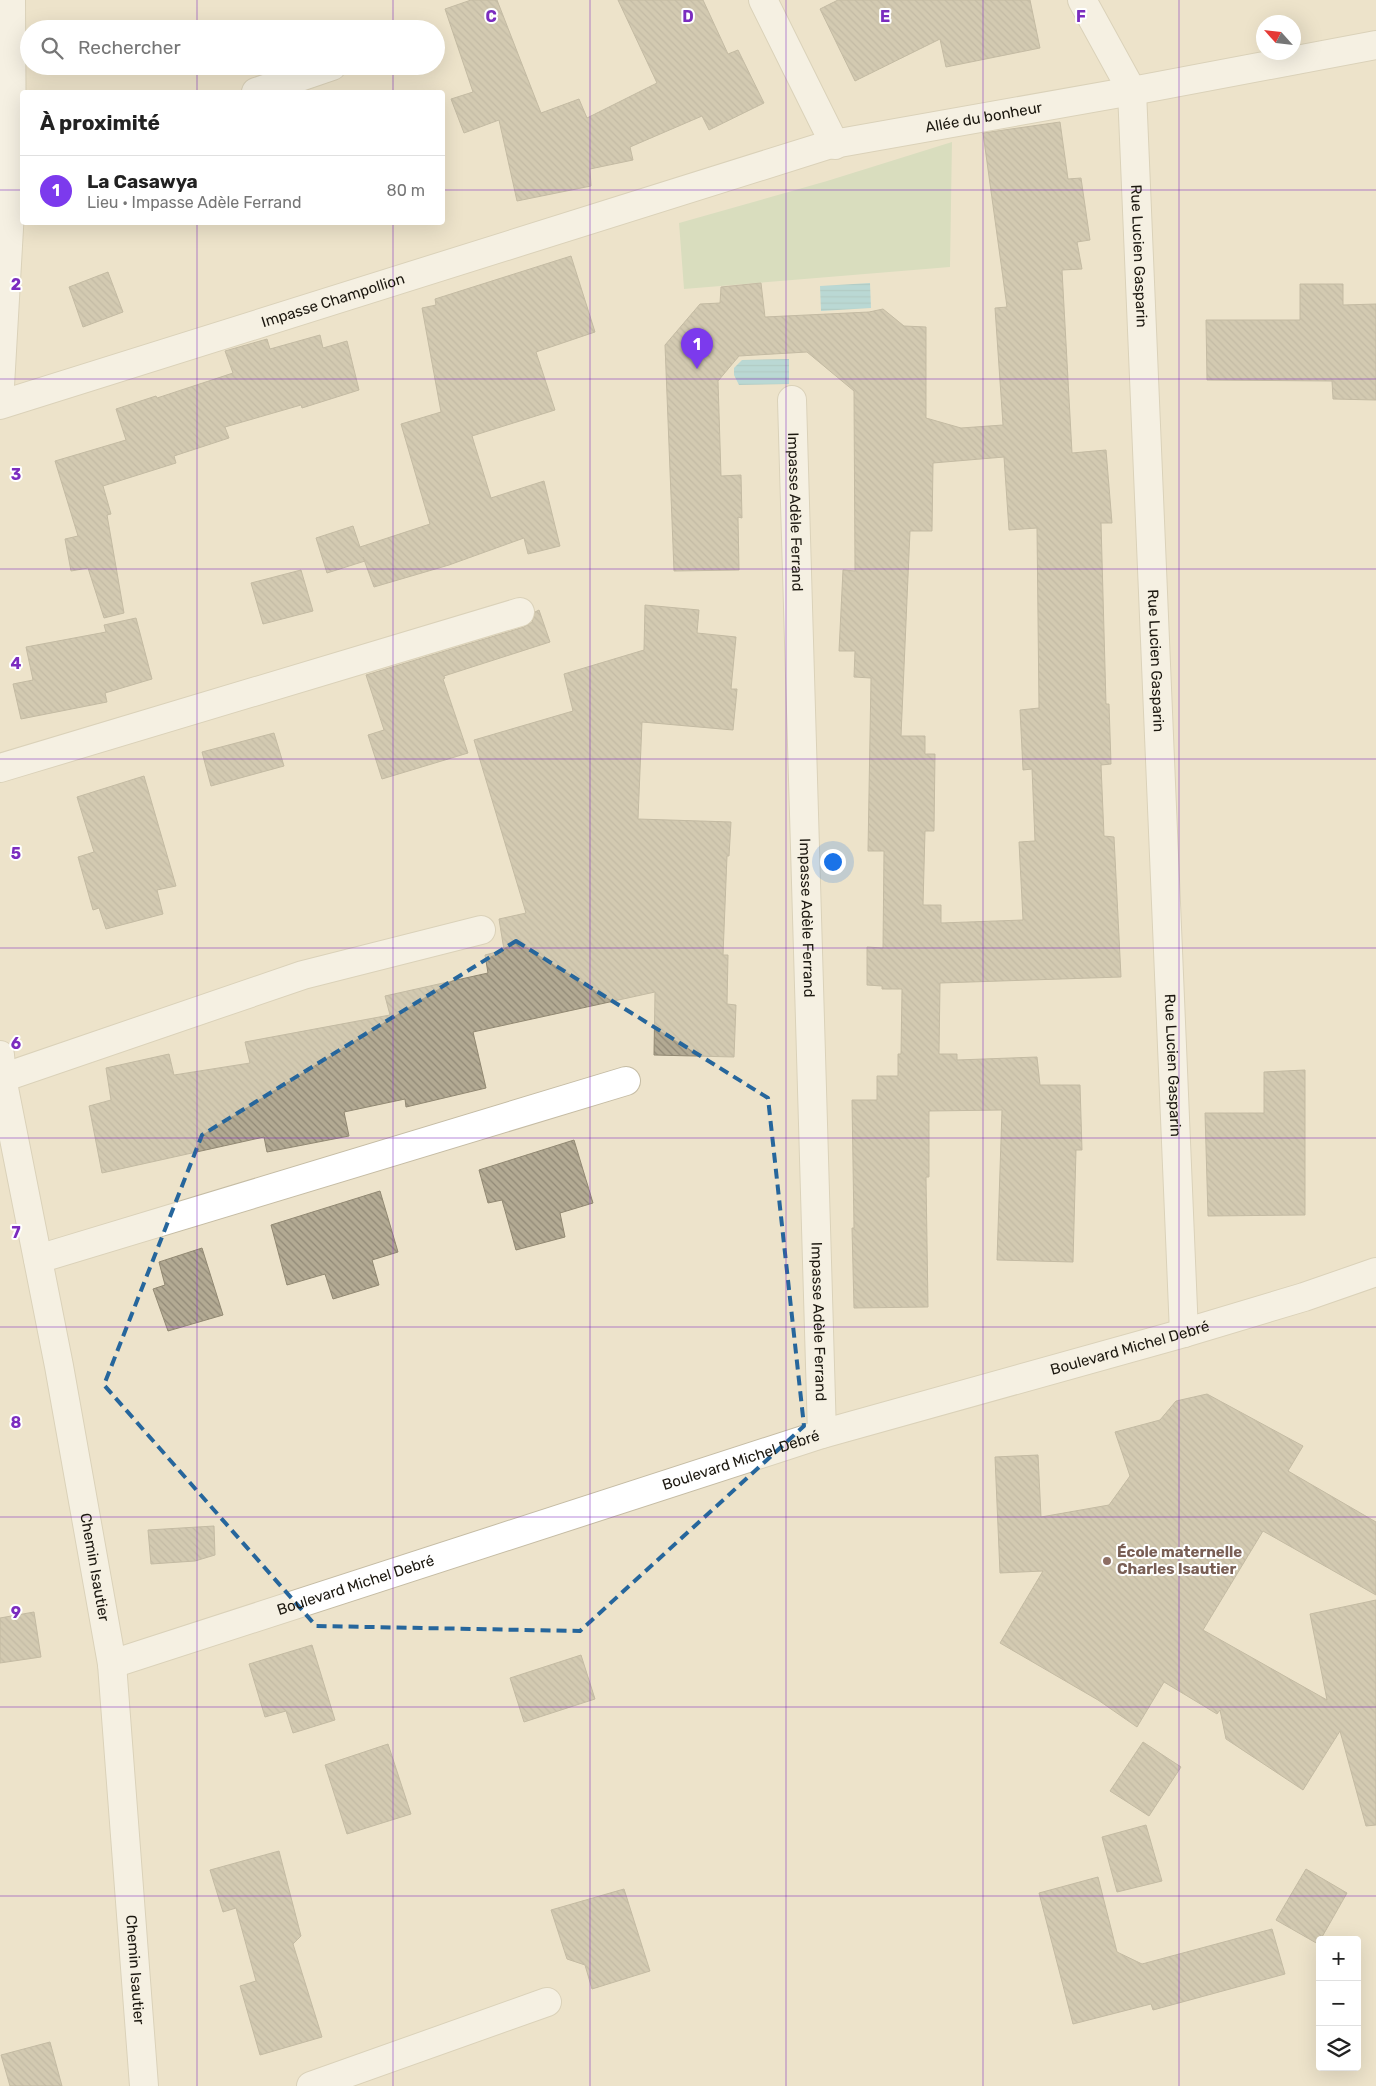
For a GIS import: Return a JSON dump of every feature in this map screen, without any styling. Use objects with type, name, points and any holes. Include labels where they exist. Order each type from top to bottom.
[{"type":"street","points":[[0,386],[17,174],[11,0]]},
{"type":"street","points":[[763,0],[835,145]]},
{"type":"street","name":"Rue Lucien Gasparin","points":[[1082,0],[1132,92],[1184,1332]]},
{"type":"street","name":"Allée du bonheur","points":[[666,197],[828,145],[1132,92],[1376,45]]},
{"type":"street","points":[[262,90],[306,75]]},
{"type":"street","name":"Impasse Champollion","points":[[0,405],[666,197]]},
{"type":"street","name":"Impasse Adèle Ferrand","points":[[792,400],[822,1434]]},
{"type":"street","points":[[0,768],[520,612]]},
{"type":"street","points":[[1,1066],[302,975],[481,930]]},
{"type":"street","name":"Chemin Isautier","points":[[1,1066],[112,1664],[144,2086]]},
{"type":"street","points":[[38,1259],[626,1081]]},
{"type":"street","name":"Boulevard Michel Debré","points":[[112,1664],[822,1434],[1304,1297],[1376,1272]]},
{"type":"street","points":[[310,2086],[546,2002]]},
{"type":"highlighted area","points":[[516,941],[768,1098],[804,1426],[580,1631],[316,1626],[104,1385],[202,1135]]},
{"type":"green space","points":[[952,142],[950,267],[684,289],[679,223],[827,181]]},
{"type":"water","points":[[870,283],[871,308],[821,311],[820,286]]},
{"type":"water","points":[[789,359],[789,384],[739,385],[734,375],[734,368],[742,360]]},
{"type":"building","points":[[471,0],[497,0],[541,113],[579,99],[587,118],[657,83],[618,0],[703,0],[728,54],[738,50],[764,103],[709,130],[702,116],[630,147],[633,160],[590,169],[591,186],[517,201],[499,120],[464,133],[451,99],[473,92],[445,9]]},
{"type":"building","points":[[838,0],[1030,0],[1040,48],[946,67],[940,39],[855,81],[820,9]]},
{"type":"building","points":[[1060,122],[1068,179],[1081,178],[1090,240],[1077,242],[1082,269],[1062,270],[1072,453],[1106,450],[1112,523],[1101,523],[1106,704],[1109,704],[1111,764],[1101,765],[1104,836],[1114,837],[1121,977],[940,983],[939,1054],[957,1054],[957,1060],[1037,1057],[1040,1085],[1080,1085],[1082,1150],[1076,1150],[1073,1262],[997,1260],[1002,1110],[929,1111],[929,1177],[926,1177],[928,1307],[854,1308],[852,1100],[877,1100],[877,1076],[898,1076],[898,1054],[901,1054],[902,989],[882,989],[882,986],[867,985],[867,947],[883,948],[884,851],[868,851],[871,678],[854,677],[855,651],[839,651],[843,570],[855,571],[854,391],[807,352],[739,356],[718,381],[721,476],[741,475],[742,518],[738,517],[739,570],[674,571],[665,345],[700,304],[720,303],[721,287],[761,283],[765,317],[869,312],[883,309],[904,326],[926,327],[926,418],[961,428],[1003,425],[995,308],[1007,307],[983,133]],"holes":[[[1004,457],[1009,530],[1037,528],[1039,708],[1020,710],[1023,770],[1032,769],[1035,841],[1019,842],[1023,920],[941,923],[941,905],[923,905],[925,831],[934,831],[935,754],[925,754],[925,736],[901,736],[910,531],[932,531],[933,463]]]},
{"type":"building","points":[[571,256],[595,332],[536,352],[555,410],[472,436],[491,498],[544,481],[560,546],[528,554],[524,538],[449,565],[374,587],[365,561],[327,573],[316,538],[353,526],[360,547],[430,524],[401,424],[441,412],[422,308],[436,305],[435,299]]},
{"type":"building","points":[[108,272],[123,312],[83,327],[69,287]]},
{"type":"building","points":[[1300,284],[1343,284],[1343,305],[1376,304],[1376,400],[1333,399],[1332,381],[1207,380],[1206,320],[1300,320]]},
{"type":"building","points":[[320,335],[323,348],[347,341],[359,390],[302,408],[301,405],[225,427],[229,438],[174,456],[176,463],[103,486],[111,514],[107,515],[124,613],[104,618],[88,568],[71,571],[65,539],[78,536],[55,461],[126,440],[116,409],[156,396],[157,398],[233,373],[225,351],[267,339],[270,349]]},
{"type":"building","points":[[301,570],[313,611],[263,624],[251,583]]},
{"type":"building","points":[[645,605],[699,610],[697,633],[736,637],[731,689],[737,689],[733,730],[642,722],[638,819],[731,822],[729,856],[727,856],[723,955],[728,955],[727,1004],[736,1005],[734,1057],[654,1055],[655,992],[473,1032],[486,1088],[406,1107],[405,1099],[344,1112],[349,1136],[267,1152],[264,1137],[102,1173],[89,1106],[111,1100],[106,1068],[169,1054],[174,1075],[250,1063],[245,1042],[390,1015],[385,996],[488,973],[485,955],[504,950],[499,919],[526,913],[474,740],[573,711],[564,674],[644,650]]},
{"type":"building","points":[[539,610],[550,642],[444,676],[445,678],[443,679],[468,753],[382,779],[368,735],[384,730],[366,675],[524,627],[532,622],[535,612]]},
{"type":"building","points":[[136,618],[152,679],[105,693],[107,702],[21,719],[13,684],[33,680],[26,647],[106,632],[104,625]]},
{"type":"building","points":[[274,733],[284,766],[211,786],[202,752]]},
{"type":"building","points":[[144,776],[176,886],[157,890],[163,914],[106,929],[99,908],[93,910],[78,857],[94,852],[77,797]]},
{"type":"building","points":[[1305,1070],[1305,1215],[1208,1216],[1205,1113],[1264,1113],[1264,1072]]},
{"type":"building","points":[[574,1140],[593,1203],[560,1213],[565,1237],[516,1250],[502,1200],[488,1203],[479,1170]]},
{"type":"building","points":[[380,1191],[398,1252],[372,1260],[379,1285],[333,1299],[325,1274],[287,1285],[271,1225]]},
{"type":"building","points":[[202,1248],[223,1315],[168,1331],[153,1289],[165,1285],[159,1262]]},
{"type":"building","points":[[1207,1394],[1303,1446],[1288,1471],[1376,1522],[1376,1595],[1263,1531],[1203,1630],[1327,1700],[1310,1614],[1376,1600],[1376,1825],[1366,1826],[1340,1731],[1303,1790],[1226,1739],[1220,1710],[1217,1714],[1164,1682],[1137,1727],[1098,1700],[1000,1643],[1043,1571],[1000,1573],[995,1457],[1038,1455],[1041,1517],[1109,1505],[1130,1476],[1115,1432],[1160,1420],[1176,1401]]},
{"type":"building","points":[[214,1526],[215,1555],[195,1561],[151,1564],[148,1530]]},
{"type":"building","points":[[34,1612],[41,1657],[0,1663],[0,1618]]},
{"type":"building","points":[[312,1645],[335,1720],[293,1733],[286,1711],[265,1717],[249,1664]]},
{"type":"building","points":[[581,1655],[595,1699],[524,1722],[510,1678]]},
{"type":"building","points":[[1143,1742],[1181,1767],[1149,1816],[1110,1791]]},
{"type":"building","points":[[388,1744],[411,1814],[347,1834],[325,1765]]},
{"type":"building","points":[[1146,1825],[1162,1881],[1117,1892],[1102,1837]]},
{"type":"building","points":[[279,1851],[301,1936],[293,1944],[322,2037],[260,2055],[240,1986],[256,1981],[236,1908],[223,1912],[210,1870]]},
{"type":"building","points":[[1306,1869],[1347,1893],[1323,1936],[1316,1936],[1316,1943],[1276,1920]]},
{"type":"building","points":[[1098,1877],[1117,1952],[1142,1964],[1272,1929],[1285,1974],[1153,2010],[1151,2004],[1073,2024],[1039,1893]]},
{"type":"building","points":[[624,1889],[650,1971],[592,1989],[585,1965],[567,1959],[551,1910]]},
{"type":"building","points":[[50,2042],[62,2086],[10,2086],[1,2055]]},
{"type":"place","name":"La Casawya","points":[[697,369]]},
{"type":"place","name":"École maternelle Charles Isautier","points":[[1107,1561]]}]
